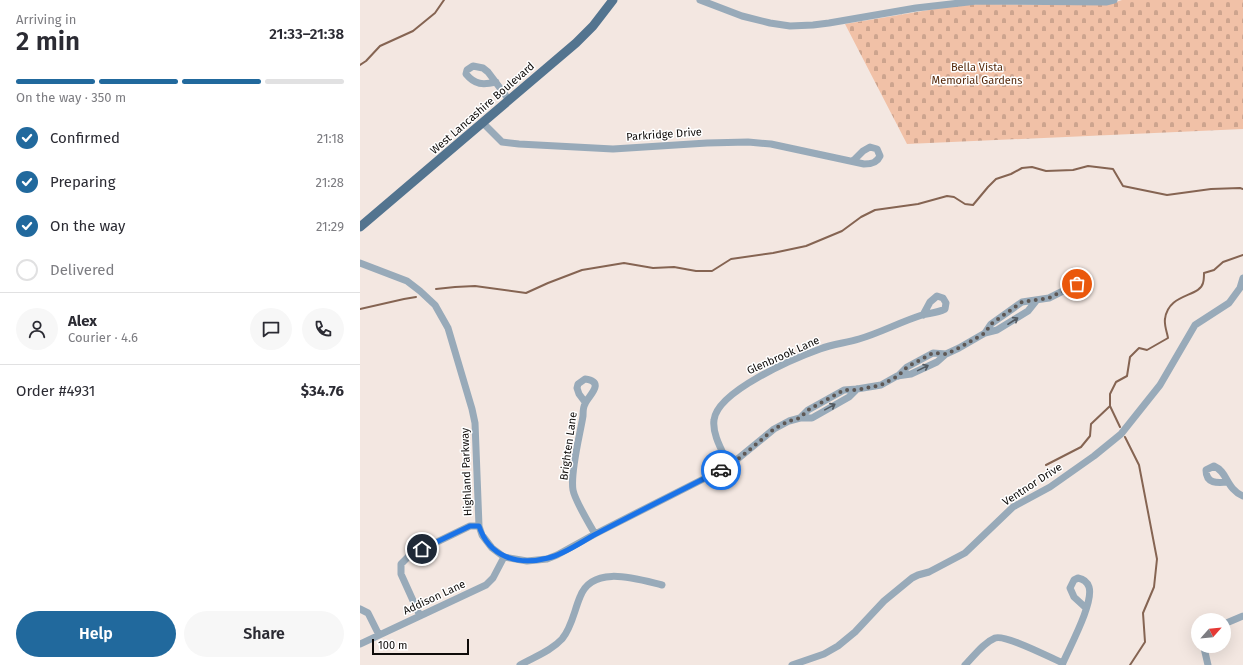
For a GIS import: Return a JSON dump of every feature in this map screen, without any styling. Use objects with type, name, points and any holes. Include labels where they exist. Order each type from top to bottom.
[{"type":"main road","name":"West Lancashire Boulevard","points":[[360,227],[576,42],[593,26],[613,0]]},
{"type":"street","points":[[700,0],[742,16],[790,26],[829,24],[916,8],[976,1],[1106,2],[1114,0]]},
{"type":"street","points":[[496,82],[509,100]]},
{"type":"street","name":"Parkridge Drive","points":[[483,123],[502,142],[519,144],[613,149],[748,142],[771,144],[853,161]]},
{"type":"street","name":"Highland Parkway","points":[[360,263],[407,281],[420,290],[435,305],[448,328],[475,423],[479,526],[482,535],[492,548],[504,557]]},
{"type":"street","name":"Ventnor Drive","points":[[792,665],[824,654],[838,646],[855,632],[884,601],[912,578],[929,572],[965,553],[1013,507],[1050,487],[1094,456],[1121,434],[1160,385],[1195,325],[1229,303],[1240,288],[1243,278]]},
{"type":"street","points":[[504,557],[527,561],[547,559],[557,555],[729,466],[774,429],[789,421],[800,418],[808,410],[844,390],[857,390],[881,385],[898,376],[911,374],[937,362],[946,354],[985,333],[997,330],[1028,310],[1036,301],[1064,292]]},
{"type":"street","name":"Glenbrook Lane","points":[[729,466],[715,433],[714,419],[718,409],[745,384],[779,366],[821,348],[859,340],[923,315]]},
{"type":"street","name":"Brighten Lane","points":[[585,402],[574,472],[573,490],[595,534]]},
{"type":"street","points":[[1228,482],[1235,493],[1243,496]]},
{"type":"street","points":[[420,616],[401,574],[401,564],[410,555],[470,526],[479,526]]},
{"type":"street","name":"Addison Lane","points":[[360,644],[486,585],[493,578],[504,557]]},
{"type":"street","points":[[520,665],[551,648],[561,639],[568,629],[580,595],[588,583],[609,577],[623,576],[662,585]]},
{"type":"street","points":[[965,665],[988,642],[997,637],[1007,638],[1062,664],[1086,608]]},
{"type":"street","points":[[360,609],[368,613],[379,634]]},
{"type":"street","points":[[1231,621],[1243,616]]},
{"type":"street","points":[[1205,653],[1208,665]]},
{"type":"green space","name":"Bella Vista Memorial Gardens","points":[[1122,0],[1243,0],[1243,129],[907,144],[845,24],[953,6],[982,4],[1110,4]]},
{"type":"waterway","points":[[360,65],[366,61],[380,46],[413,31],[435,13],[444,0]]},
{"type":"waterway","points":[[436,289],[475,286],[526,293],[582,270],[624,263],[653,268],[674,267],[696,271],[712,271],[731,259],[773,253],[806,246],[842,231],[861,217],[875,210],[918,204],[947,196],[954,197],[965,204],[973,205],[996,179],[1011,174],[1022,168],[1032,167],[1046,171],[1073,170],[1088,166],[1113,169],[1123,186],[1167,195],[1211,189],[1243,189]]},
{"type":"waterway","points":[[1046,465],[1081,447],[1090,436],[1091,424],[1110,406],[1110,394],[1116,382],[1127,376],[1130,357],[1139,348],[1147,350],[1168,338],[1165,319],[1167,311],[1172,304],[1201,288],[1204,273],[1214,270],[1223,262],[1243,255]]},
{"type":"waterway","points":[[360,309],[416,297]]},
{"type":"waterway","points":[[1110,406],[1120,427]]},
{"type":"waterway","points":[[1125,437],[1139,465],[1157,559],[1154,587],[1143,613],[1145,642],[1130,665]]},
{"type":"way so far","points":[[721,470],[729,466],[774,429],[789,421],[800,418],[808,410],[844,390],[857,390],[881,385],[898,376],[907,367],[933,353],[946,354],[985,333],[991,324],[1022,302],[1049,298],[1064,292],[1077,284]]},
{"type":"route","points":[[422,549],[470,526],[479,526],[482,535],[492,548],[504,557],[527,561],[547,559],[721,470]]}]
